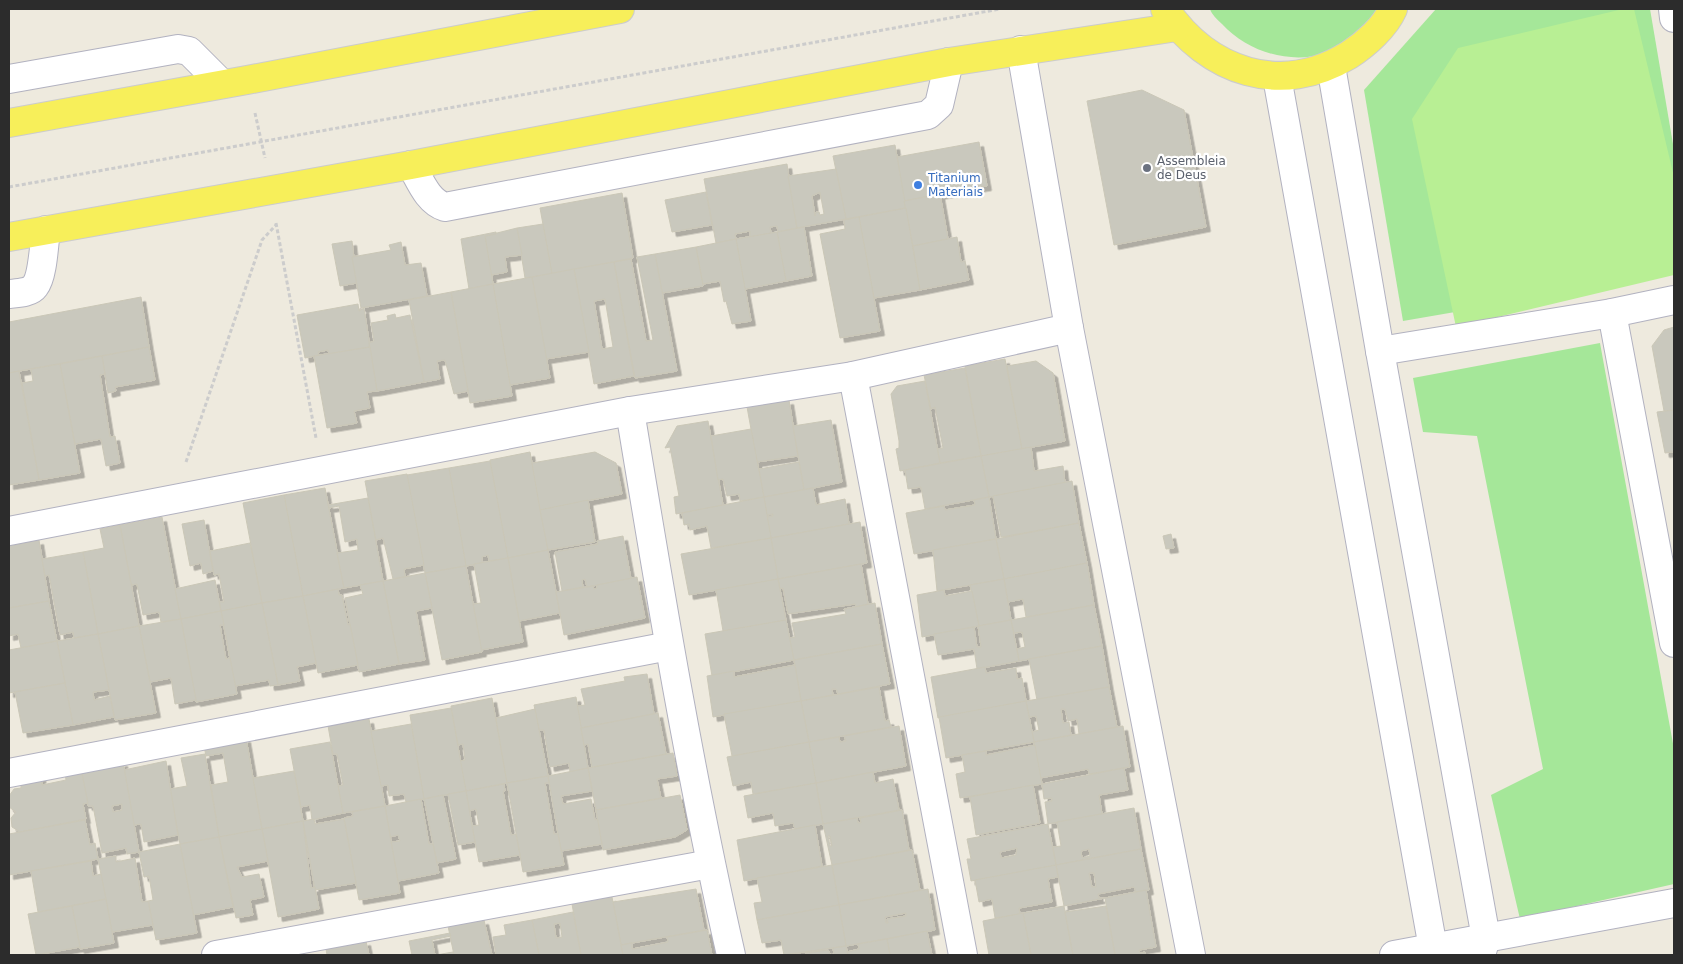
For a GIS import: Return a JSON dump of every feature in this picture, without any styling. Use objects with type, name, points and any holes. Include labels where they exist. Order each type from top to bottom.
[{"type":"main road","points":[[9,123],[235,82],[586,12],[620,9]]},
{"type":"main road","points":[[9,237],[1021,50],[1171,18],[1205,53],[1239,70],[1277,77],[1305,74],[1331,66],[1365,45],[1393,9]]},
{"type":"street","points":[[1672,9],[1674,18]]},
{"type":"street","points":[[9,79],[178,49],[189,51],[235,82]]},
{"type":"street","points":[[1021,50],[1069,328],[1191,955]]},
{"type":"street","points":[[412,164],[436,204],[445,207],[928,114],[939,105],[949,62]]},
{"type":"street","points":[[1331,66],[1484,946]]},
{"type":"street","points":[[1277,77],[1436,952]]},
{"type":"street","points":[[9,294],[26,291],[35,286],[39,276],[46,230]]},
{"type":"street","points":[[1380,351],[1612,313],[1674,300]]},
{"type":"street","points":[[1612,313],[1674,643]]},
{"type":"street","points":[[9,531],[630,410],[853,376],[1069,328]]},
{"type":"street","points":[[853,376],[963,955]]},
{"type":"street","points":[[630,410],[669,646],[710,864],[732,955]]},
{"type":"street","points":[[9,773],[669,646]]},
{"type":"street","points":[[216,955],[710,864]]},
{"type":"street","points":[[1394,955],[1484,946],[1674,903]]},
{"type":"path","points":[[9,186],[1000,9]]},
{"type":"path","points":[[235,82],[262,141],[321,470]]},
{"type":"path","points":[[174,499],[262,240],[276,226]]},
{"type":"green space","points":[[1210,9],[1381,9],[1364,30],[1352,40],[1336,49],[1319,55],[1302,57],[1284,56],[1250,45],[1235,36],[1215,17]]},
{"type":"green space","points":[[1436,9],[1650,9],[1674,150],[1674,274],[1403,321],[1364,90]]},
{"type":"green space","points":[[1623,9],[1634,9],[1674,177],[1674,275],[1456,327],[1412,119],[1458,48]]},
{"type":"green space","points":[[1600,343],[1674,749],[1674,884],[1520,919],[1491,795],[1543,769],[1477,436],[1423,432],[1413,378]]},
{"type":"building","name":"Assembleia de Deus","points":[[1142,90],[1184,110],[1206,227],[1114,245],[1087,101]]},
{"type":"building","points":[[979,142],[987,186],[904,201],[897,157]]},
{"type":"building","points":[[895,145],[906,208],[846,219],[833,156]]},
{"type":"building","points":[[787,164],[797,228],[778,232],[777,226],[770,227],[771,233],[750,237],[750,231],[735,234],[736,239],[716,243],[704,179]]},
{"type":"building","points":[[836,169],[846,219],[797,228],[788,176]],"holes":[[[820,192],[824,214],[820,215],[819,212],[816,212],[815,216],[812,196]]]},
{"type":"building","points":[[706,192],[712,225],[672,232],[665,200]]},
{"type":"building","points":[[622,193],[633,258],[552,274],[540,208]]},
{"type":"building","points":[[940,194],[948,239],[913,246],[904,201]]},
{"type":"building","points":[[906,208],[920,290],[874,298],[859,217]]},
{"type":"building","points":[[859,217],[880,331],[840,338],[820,234],[845,229],[844,220]]},
{"type":"building","points":[[543,224],[552,274],[525,278],[517,228]]},
{"type":"building","points":[[804,227],[812,276],[786,281],[777,232]]},
{"type":"building","points":[[517,228],[522,255],[505,257],[507,272],[491,275],[485,236]]},
{"type":"building","points":[[496,232],[496,234],[485,236],[493,284],[469,289],[461,239]]},
{"type":"building","points":[[777,232],[786,281],[745,289],[736,239]]},
{"type":"building","points":[[957,237],[961,262],[965,261],[969,280],[920,290],[913,246]]},
{"type":"building","points":[[736,239],[751,321],[732,324],[726,301],[724,302],[720,281],[703,284],[696,247]]},
{"type":"building","points":[[352,241],[357,283],[340,286],[332,244]]},
{"type":"building","points":[[401,242],[405,265],[421,263],[427,296],[361,308],[352,257],[391,250],[389,245]]},
{"type":"building","points":[[696,247],[703,286],[662,293],[655,254]]},
{"type":"building","points":[[655,254],[677,371],[635,378],[614,262],[631,259],[646,341],[653,340],[637,257]]},
{"type":"building","points":[[614,262],[634,376],[594,384],[574,269]],"holes":[[[605,299],[613,347],[602,349],[594,301]]]},
{"type":"building","points":[[574,269],[589,352],[546,359],[532,277]]},
{"type":"building","points":[[532,277],[550,378],[510,385],[493,284]]},
{"type":"building","points":[[493,284],[512,396],[470,403],[451,292]]},
{"type":"building","points":[[451,292],[468,391],[454,394],[445,360],[437,361],[440,379],[424,382],[409,300]]},
{"type":"building","points":[[141,297],[149,347],[9,373],[9,322]]},
{"type":"building","points":[[358,304],[359,311],[364,308],[370,347],[329,354],[328,350],[318,352],[319,355],[305,358],[297,315]]},
{"type":"building","points":[[395,314],[396,318],[410,315],[424,382],[377,391],[369,343],[374,341],[371,323],[388,320],[387,316]]},
{"type":"building","points":[[1674,327],[1674,410],[1664,411],[1652,346],[1664,330]]},
{"type":"building","points":[[149,347],[155,380],[115,387],[116,391],[108,393],[102,356]]},
{"type":"building","points":[[370,347],[377,391],[367,392],[370,408],[354,411],[357,423],[327,428],[314,356]]},
{"type":"building","points":[[102,356],[105,374],[100,375],[110,437],[115,436],[120,463],[106,466],[101,439],[75,444],[60,364]]},
{"type":"building","points":[[1005,359],[1022,449],[981,456],[965,366]]},
{"type":"building","points":[[1036,361],[1053,373],[1065,441],[1022,449],[1007,366]]},
{"type":"building","points":[[60,364],[80,473],[39,480],[22,383],[33,381],[31,369]]},
{"type":"building","points":[[965,368],[981,456],[940,463],[937,449],[943,448],[935,407],[931,409],[924,375]]},
{"type":"building","points":[[19,371],[39,480],[9,485],[9,373]]},
{"type":"building","points":[[925,381],[940,463],[900,471],[896,449],[899,448],[899,441],[891,394],[897,386]]},
{"type":"building","points":[[789,400],[798,456],[757,462],[747,407]]},
{"type":"building","points":[[1674,410],[1674,452],[1665,453],[1657,412]]},
{"type":"building","points":[[831,420],[842,482],[804,490],[793,426]]},
{"type":"building","points":[[708,421],[723,505],[676,514],[674,497],[679,496],[670,447],[665,448],[677,426]]},
{"type":"building","points":[[751,429],[764,497],[740,501],[739,494],[727,496],[723,479],[718,480],[711,436]]},
{"type":"building","points":[[1031,447],[1034,471],[1063,466],[1065,483],[989,497],[981,456]]},
{"type":"building","points":[[530,452],[548,550],[508,558],[490,460]]},
{"type":"building","points":[[595,452],[616,463],[622,494],[540,510],[532,463]]},
{"type":"building","points":[[981,456],[989,497],[925,509],[921,487],[908,489],[905,470]]},
{"type":"building","points":[[490,461],[508,558],[489,561],[488,555],[482,557],[482,563],[466,566],[449,468]]},
{"type":"building","points":[[799,462],[804,490],[764,497],[759,469]]},
{"type":"building","points":[[449,468],[466,566],[425,573],[407,475]]},
{"type":"building","points":[[407,474],[424,565],[404,569],[405,577],[393,579],[383,538],[376,540],[365,481]]},
{"type":"building","points":[[1072,481],[1079,523],[1001,537],[993,496]]},
{"type":"building","points":[[325,488],[344,588],[303,596],[284,495]]},
{"type":"building","points":[[813,488],[816,505],[845,499],[849,524],[771,538],[767,517],[773,516],[773,514],[767,515],[764,497]]},
{"type":"building","points":[[284,495],[303,596],[262,603],[243,503]]},
{"type":"building","points":[[764,497],[771,538],[711,548],[707,526],[690,530],[689,524],[684,525],[682,513]]},
{"type":"building","points":[[989,497],[996,539],[914,554],[906,513],[944,506],[945,510],[975,505],[974,500]]},
{"type":"building","points":[[368,498],[383,581],[344,588],[337,553],[358,550],[357,539],[345,542],[339,506],[329,508],[328,505]]},
{"type":"building","points":[[588,500],[595,542],[548,550],[540,510]]},
{"type":"building","points":[[162,517],[181,619],[161,622],[159,612],[143,615],[137,584],[131,585],[120,525]]},
{"type":"building","points":[[204,520],[213,571],[203,574],[201,563],[190,566],[182,524]]},
{"type":"building","points":[[860,522],[867,563],[778,579],[771,538]]},
{"type":"building","points":[[1079,523],[1087,563],[1004,579],[996,539]]},
{"type":"building","points":[[120,525],[139,626],[98,634],[83,552],[104,548],[100,529]]},
{"type":"building","points":[[1171,534],[1174,548],[1166,549],[1163,536]]},
{"type":"building","points":[[623,536],[631,579],[587,587],[585,579],[582,580],[583,587],[562,591],[555,552],[598,544],[597,541]]},
{"type":"building","points":[[771,538],[778,579],[689,595],[681,554]]},
{"type":"building","points":[[996,539],[1004,579],[937,591],[933,550]]},
{"type":"building","points":[[39,540],[49,601],[9,608],[9,546]]},
{"type":"building","points":[[250,543],[262,603],[221,611],[219,602],[224,602],[219,574],[214,575],[210,551]]},
{"type":"building","points":[[548,550],[560,613],[519,621],[508,558]]},
{"type":"building","points":[[83,552],[98,634],[74,638],[73,632],[60,635],[49,575],[45,576],[42,559]]},
{"type":"building","points":[[508,558],[523,642],[481,650],[473,604],[481,603],[474,564]]},
{"type":"building","points":[[1087,563],[1094,605],[1026,617],[1023,599],[1008,602],[1004,579]]},
{"type":"building","points":[[861,564],[868,604],[856,607],[855,604],[788,614],[783,588],[780,589],[778,579]]},
{"type":"building","points":[[466,566],[482,652],[442,660],[425,573]]},
{"type":"building","points":[[425,573],[432,608],[416,611],[425,660],[399,664],[383,581]]},
{"type":"building","points":[[637,577],[645,618],[564,635],[556,592],[593,586],[594,589],[597,588],[597,585]]},
{"type":"building","points":[[778,579],[786,620],[723,631],[716,590]]},
{"type":"building","points":[[1004,579],[1011,620],[979,626],[970,585]]},
{"type":"building","points":[[215,580],[221,611],[181,619],[175,589]]},
{"type":"building","points":[[383,581],[399,664],[359,672],[345,598],[363,594],[360,585]]},
{"type":"building","points":[[338,589],[339,595],[342,595],[348,625],[350,624],[358,665],[318,673],[303,596]]},
{"type":"building","points":[[944,590],[945,596],[972,591],[979,626],[922,637],[917,595]]},
{"type":"building","points":[[303,596],[316,663],[297,667],[300,681],[278,685],[262,603]]},
{"type":"building","points":[[49,601],[57,641],[21,648],[18,634],[9,636],[9,608]]},
{"type":"building","points":[[262,603],[278,685],[270,686],[269,680],[235,686],[221,611]]},
{"type":"building","points":[[875,603],[882,644],[794,660],[789,638],[795,637],[792,623],[846,614],[844,609]]},
{"type":"building","points":[[1094,605],[1102,646],[1019,661],[1017,649],[1025,647],[1022,632],[1014,633],[1011,620]]},
{"type":"building","points":[[221,611],[224,625],[220,625],[226,659],[230,658],[237,694],[196,702],[181,619]]},
{"type":"building","points":[[181,619],[196,700],[175,704],[171,678],[150,682],[139,626]]},
{"type":"building","points":[[786,620],[794,660],[712,676],[705,634]]},
{"type":"building","points":[[1011,620],[1019,661],[977,669],[974,649],[938,655],[934,634],[974,627],[977,647],[981,647],[978,626]]},
{"type":"building","points":[[139,626],[156,713],[115,720],[98,634]]},
{"type":"building","points":[[98,634],[109,690],[93,692],[94,700],[110,696],[114,717],[73,725],[57,641]]},
{"type":"building","points":[[57,641],[65,683],[9,693],[9,650]]},
{"type":"building","points":[[882,644],[890,684],[838,694],[836,689],[832,689],[833,695],[801,701],[794,660]]},
{"type":"building","points":[[1102,646],[1109,687],[1037,700],[1029,659]]},
{"type":"building","points":[[795,665],[801,701],[713,717],[707,676],[734,671],[734,677]]},
{"type":"building","points":[[985,667],[986,673],[1016,668],[1017,679],[1022,678],[1026,701],[938,718],[931,677]]},
{"type":"building","points":[[647,674],[654,714],[581,728],[577,706],[585,705],[581,689],[625,681],[624,677]]},
{"type":"building","points":[[65,683],[73,725],[23,733],[15,692]]},
{"type":"building","points":[[879,687],[885,721],[889,720],[891,727],[809,742],[801,701]]},
{"type":"building","points":[[1109,687],[1117,727],[1079,734],[1077,719],[1068,721],[1065,709],[1061,709],[1063,723],[1069,722],[1071,735],[1034,742],[1032,732],[1039,730],[1036,716],[1029,717],[1026,701]]},
{"type":"building","points":[[576,697],[588,768],[570,772],[569,763],[550,767],[544,730],[539,730],[534,705]]},
{"type":"building","points":[[492,698],[507,783],[466,791],[460,761],[465,760],[463,744],[458,745],[451,706]]},
{"type":"building","points":[[801,701],[809,742],[732,756],[724,714]]},
{"type":"building","points":[[1026,701],[1034,742],[946,758],[939,717]]},
{"type":"building","points":[[451,708],[466,791],[424,799],[410,715]]},
{"type":"building","points":[[535,709],[548,776],[507,783],[496,718]]},
{"type":"building","points":[[658,713],[666,754],[592,767],[588,744],[584,745],[581,728]]},
{"type":"building","points":[[369,719],[385,806],[343,813],[338,786],[343,785],[337,754],[333,754],[328,726]]},
{"type":"building","points":[[411,724],[424,799],[406,802],[404,794],[389,796],[388,785],[381,786],[371,731]]},
{"type":"building","points":[[899,726],[906,766],[816,783],[809,742],[839,737],[840,742],[846,741],[844,736]]},
{"type":"building","points":[[1123,726],[1130,767],[1089,774],[1088,769],[1040,778],[1034,742]]},
{"type":"building","points":[[246,738],[262,829],[219,837],[211,785],[228,782],[223,753],[206,756],[204,746]]},
{"type":"building","points":[[330,742],[343,813],[312,820],[310,805],[301,807],[290,749]]},
{"type":"building","points":[[809,742],[816,783],[753,794],[751,782],[733,786],[727,757]]},
{"type":"building","points":[[1035,745],[1042,784],[960,798],[956,774],[965,772],[962,755],[986,751],[986,755]]},
{"type":"building","points":[[673,753],[677,776],[657,779],[661,798],[596,810],[588,768]]},
{"type":"building","points":[[205,754],[219,837],[180,844],[170,789],[187,786],[181,758]]},
{"type":"building","points":[[166,761],[178,835],[144,842],[141,824],[134,825],[124,770]]},
{"type":"building","points":[[123,762],[139,852],[127,854],[126,848],[102,853],[93,806],[88,806],[81,769]],"holes":[[[122,804],[122,810],[113,812],[112,806]]]},
{"type":"building","points":[[588,768],[592,791],[561,796],[563,804],[591,799],[595,820],[598,819],[602,844],[561,851],[548,776]]},
{"type":"building","points":[[1124,768],[1128,790],[1099,795],[1102,814],[1048,824],[1045,802],[1052,801],[1052,798],[1044,799],[1042,784]]},
{"type":"building","points":[[81,769],[88,803],[83,804],[86,819],[20,832],[12,827],[11,818],[16,812],[9,807],[9,796],[14,789],[21,788],[21,782],[41,776],[42,785],[66,780],[65,772]]},
{"type":"building","points":[[294,771],[303,821],[262,829],[253,778]]},
{"type":"building","points":[[873,772],[875,783],[893,779],[899,810],[823,824],[816,783]]},
{"type":"building","points":[[548,776],[549,783],[545,783],[554,834],[558,834],[564,865],[523,872],[507,783]]},
{"type":"building","points":[[816,783],[823,824],[795,829],[793,823],[775,826],[773,813],[748,818],[744,796]]},
{"type":"building","points":[[504,784],[505,791],[503,791],[511,835],[516,834],[520,855],[479,862],[472,826],[479,825],[476,809],[469,811],[466,791]]},
{"type":"building","points":[[1033,785],[1040,823],[976,835],[970,797]]},
{"type":"building","points":[[466,791],[475,842],[458,845],[448,794]]},
{"type":"building","points":[[443,795],[456,859],[437,863],[424,799]]},
{"type":"building","points":[[680,795],[687,830],[675,837],[603,850],[596,810]]},
{"type":"building","points":[[421,799],[429,844],[433,844],[439,873],[398,881],[391,842],[400,841],[398,835],[390,837],[385,806]]},
{"type":"building","points":[[385,806],[400,893],[359,900],[344,818],[353,816],[352,812]]},
{"type":"building","points":[[1134,808],[1141,849],[1056,865],[1053,847],[1061,846],[1057,822]],"holes":[[[1089,849],[1090,856],[1082,858],[1081,851]]]},
{"type":"building","points":[[902,810],[909,850],[832,865],[823,824],[857,818],[858,823],[861,823],[860,818]],"holes":[[[828,836],[830,836],[832,846],[830,846]]]},
{"type":"building","points":[[314,819],[315,824],[344,819],[356,883],[315,890],[303,821]]},
{"type":"building","points":[[85,820],[90,845],[95,843],[98,859],[9,875],[9,834]]},
{"type":"building","points":[[303,821],[311,888],[315,887],[319,909],[278,917],[262,829]]},
{"type":"building","points":[[1048,824],[1056,865],[971,881],[967,859],[971,859],[967,839]],"holes":[[[1017,848],[1016,855],[1001,858],[1000,852]]]},
{"type":"building","points":[[815,825],[822,866],[744,881],[737,840]]},
{"type":"building","points":[[262,829],[268,861],[237,867],[242,877],[259,874],[264,897],[250,900],[253,915],[236,918],[219,837]]},
{"type":"building","points":[[219,837],[233,907],[193,915],[180,844]]},
{"type":"building","points":[[180,844],[197,933],[156,940],[148,901],[153,900],[149,876],[144,877],[139,852]]},
{"type":"building","points":[[1141,849],[1149,890],[1136,892],[1134,887],[1098,894],[1099,898],[1105,898],[1064,906],[1056,865]],"holes":[[[1089,873],[1094,873],[1096,887],[1092,887]]]},
{"type":"building","points":[[912,850],[920,890],[839,905],[832,865]]},
{"type":"building","points":[[116,856],[116,862],[135,858],[142,902],[148,901],[153,925],[112,932],[98,859]]},
{"type":"building","points":[[91,861],[93,876],[101,874],[106,899],[38,912],[31,871]]},
{"type":"building","points":[[832,865],[839,905],[757,920],[754,903],[762,902],[757,878]]},
{"type":"building","points":[[1056,865],[1058,877],[1048,879],[1052,902],[1019,908],[1020,914],[995,918],[992,899],[979,902],[975,880]]},
{"type":"building","points":[[696,889],[704,930],[621,945],[613,902]]},
{"type":"building","points":[[928,889],[935,930],[846,946],[839,905]],"holes":[[[906,913],[906,916],[887,919],[888,923],[886,923],[885,917]]]},
{"type":"building","points":[[1146,890],[1156,947],[1139,950],[1140,953],[1145,952],[1145,955],[1115,955],[1105,898]]},
{"type":"building","points":[[612,897],[623,955],[581,955],[572,904]]},
{"type":"building","points":[[106,899],[114,943],[80,949],[72,906]]},
{"type":"building","points":[[839,905],[846,946],[784,955],[781,940],[762,943],[757,920]]},
{"type":"building","points":[[72,906],[80,947],[36,955],[28,914]]},
{"type":"building","points":[[1064,906],[1073,955],[1031,955],[1023,913]]},
{"type":"building","points":[[1106,906],[1115,955],[1073,955],[1065,912]]},
{"type":"building","points":[[573,912],[581,955],[539,955],[532,920]],"holes":[[[560,923],[562,937],[556,938],[554,924]]]},
{"type":"building","points":[[1023,913],[1031,955],[989,955],[983,921]]},
{"type":"building","points":[[484,920],[492,955],[454,955],[448,926]]},
{"type":"building","points":[[532,920],[539,955],[496,955],[493,937],[506,935],[504,925]]},
{"type":"building","points":[[707,930],[712,955],[623,955],[621,945],[632,943],[632,949],[668,942],[667,937]]},
{"type":"building","points":[[927,931],[932,955],[890,955],[887,939]]},
{"type":"building","points":[[450,933],[451,936],[432,940],[435,955],[412,955],[409,941]]},
{"type":"building","points":[[887,939],[890,955],[848,955],[847,952],[859,949],[858,944]]},
{"type":"building","points":[[366,941],[369,955],[327,955],[326,949]]},
{"type":"building","points":[[846,946],[848,955],[834,955],[833,948]]},
{"type":"building","points":[[828,950],[831,955],[806,955],[806,953]]},
{"type":"building","points":[[453,952],[454,955],[436,955]]},
{"type":"place","name":"Assembleia de Deus","points":[[1147,168]]},
{"type":"place","name":"Titanium Materiais","points":[[918,185]]}]
